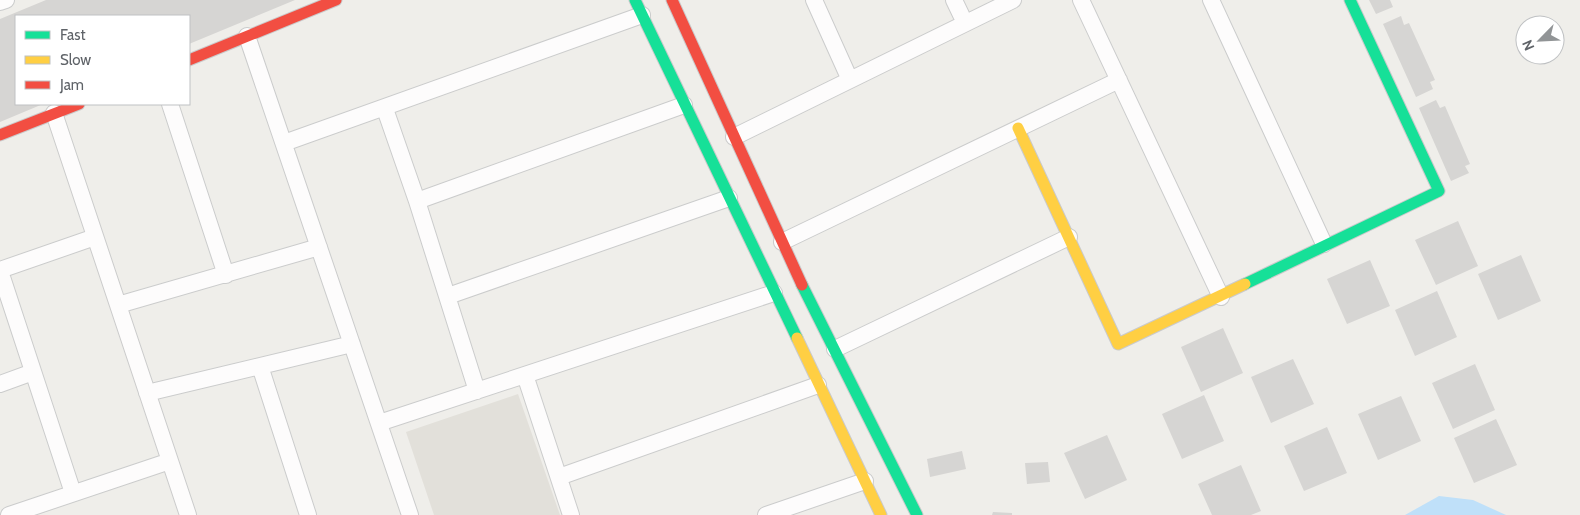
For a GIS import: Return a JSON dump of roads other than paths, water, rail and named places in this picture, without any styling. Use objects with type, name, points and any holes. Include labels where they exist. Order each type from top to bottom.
[{"type":"street","points":[[0,2],[6,0]]},
{"type":"street","points":[[190,60],[336,0]]},
{"type":"street","points":[[635,0],[818,385],[874,474],[881,515]]},
{"type":"street","points":[[672,0],[782,242],[917,515]]},
{"type":"street","points":[[814,0],[850,80]]},
{"type":"street","points":[[954,0],[965,24]]},
{"type":"street","points":[[734,137],[1013,0]]},
{"type":"street","points":[[1081,0],[1221,297]]},
{"type":"street","points":[[1211,0],[1324,244]]},
{"type":"street","points":[[1018,128],[1118,344],[1221,297],[1324,244],[1439,191],[1350,0]]},
{"type":"street","points":[[284,143],[384,109],[642,15]]},
{"type":"street","points":[[247,36],[410,515]]},
{"type":"street","points":[[782,242],[1119,80]]},
{"type":"street","points":[[417,201],[684,104]]},
{"type":"street","points":[[0,136],[76,105]]},
{"type":"street","points":[[170,105],[226,275]]},
{"type":"street","points":[[384,109],[417,201],[477,391]]},
{"type":"street","points":[[54,114],[188,515]]},
{"type":"street","points":[[448,296],[729,198]]},
{"type":"street","points":[[73,493],[0,270],[95,237]]},
{"type":"street","points":[[835,349],[1069,237]]},
{"type":"street","points":[[118,305],[319,247]]},
{"type":"street","points":[[379,424],[774,293]]},
{"type":"street","points":[[148,393],[352,344]]},
{"type":"street","points":[[260,366],[308,515]]},
{"type":"street","points":[[0,384],[34,372]]},
{"type":"street","points":[[525,376],[571,515]]},
{"type":"street","points":[[559,477],[818,385]]},
{"type":"street","points":[[766,515],[874,474],[886,451]]},
{"type":"street","points":[[9,515],[170,461]]},
{"type":"water","points":[[1439,496],[1473,500],[1506,515],[1405,515]]}]
